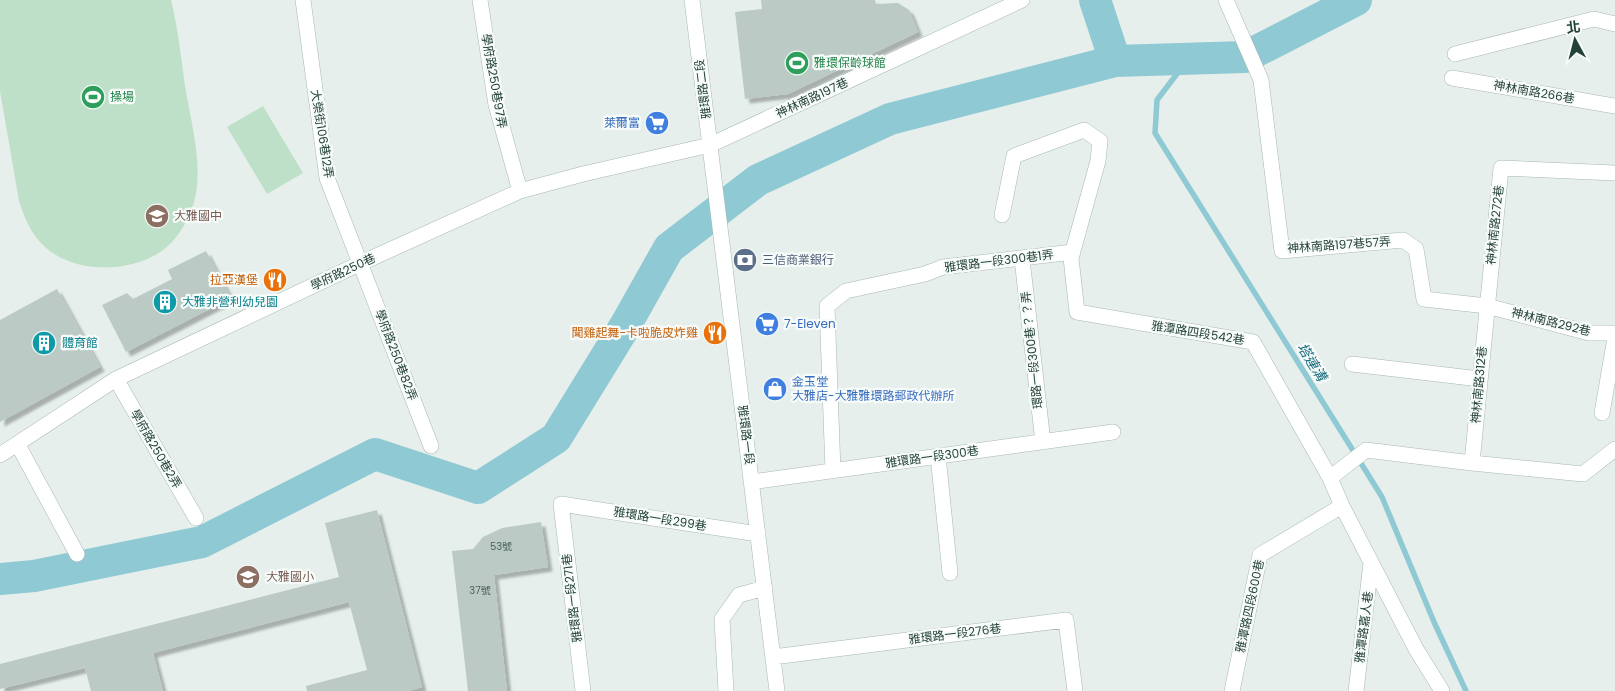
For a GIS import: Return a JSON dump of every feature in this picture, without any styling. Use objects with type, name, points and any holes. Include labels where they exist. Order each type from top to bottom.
[{"type":"street","name":"大榮街106巷12弄","points":[[303,0],[327,178],[361,263]]},
{"type":"street","name":"學府路250巷97弄","points":[[480,0],[496,105],[520,191]]},
{"type":"street","name":"雅環路二段","points":[[692,0],[714,179]]},
{"type":"street","name":"神林南路197巷","points":[[710,145],[1022,0]]},
{"type":"street","name":"神林南路197巷57弄","points":[[1226,0],[1261,80],[1282,251],[1403,240],[1416,249],[1424,299],[1487,306]]},
{"type":"street","points":[[1455,54],[1594,19],[1615,24]]},
{"type":"street","name":"神林南路266巷","points":[[1452,78],[1615,106]]},
{"type":"street","name":"雅潭路四段542巷","points":[[1002,215],[1014,156],[1084,130],[1100,141],[1098,161],[1071,258],[1077,312],[1253,342],[1330,478],[1342,506],[1416,649],[1442,691]]},
{"type":"street","name":"學府路250巷","points":[[0,454],[116,380],[361,263],[520,191],[583,174],[710,145]]},
{"type":"street","name":"神林南路272巷","points":[[1487,306],[1501,168],[1615,173]]},
{"type":"street","name":"雅環路一段","points":[[714,179],[777,691]]},
{"type":"street","name":"雅環路一段300巷1弄","points":[[833,471],[827,306],[846,291],[924,274],[943,267],[1073,252]]},
{"type":"street","name":"環路一段300巷？？弄","points":[[1022,259],[1043,442]]},
{"type":"street","name":"學府路250巷82弄","points":[[361,263],[431,446]]},
{"type":"street","name":"神林南路292巷","points":[[1487,306],[1589,333],[1615,333]]},
{"type":"street","name":"神林南路312巷","points":[[1472,464],[1487,306]]},
{"type":"street","points":[[1602,413],[1615,338]]},
{"type":"street","points":[[1352,364],[1480,379]]},
{"type":"street","name":"學府路250巷2弄","points":[[116,380],[196,518]]},
{"type":"street","name":"雅環路一段300巷","points":[[751,482],[1113,432]]},
{"type":"street","points":[[18,444],[77,554]]},
{"type":"street","points":[[1330,478],[1366,450],[1472,464],[1583,474],[1615,450]]},
{"type":"street","points":[[938,456],[950,573]]},
{"type":"street","name":"雅環路一段299巷","points":[[561,504],[758,534]]},
{"type":"street","name":"雅環路一段271巷","points":[[561,504],[583,691]]},
{"type":"street","name":"雅潭路四段600巷","points":[[1232,691],[1260,556],[1342,506]]},
{"type":"street","name":"雅潭路嘉人巷","points":[[1356,691],[1371,563]]},
{"type":"street","points":[[726,691],[722,620],[739,595],[765,588]]},
{"type":"street","name":"雅環路一段276巷","points":[[773,657],[1066,620],[1075,691]]},
{"type":"green space","points":[[0,0],[171,0],[196,144],[198,174],[194,202],[188,219],[174,240],[157,254],[125,266],[107,268],[73,263],[57,256],[44,246],[32,231],[19,201],[0,91]]},
{"type":"green space","points":[[263,106],[303,173],[267,194],[227,127]]},
{"type":"building","name":"雅環保齡球館","points":[[761,0],[875,0],[876,4],[898,3],[909,10],[918,32],[788,94],[745,99],[735,12],[762,9]]},
{"type":"building","name":"大雅非營利幼兒園","points":[[206,251],[231,298],[126,352],[102,305],[127,293],[133,299],[172,279],[168,270]]},
{"type":"building","name":"體育館","points":[[57,289],[100,367],[0,422],[0,320]]},
{"type":"building","points":[[377,510],[422,687],[408,691],[307,691],[306,686],[367,670],[349,602],[153,653],[163,691],[91,691],[85,668],[0,689],[0,664],[339,577],[325,523]]},
{"type":"building","points":[[541,522],[548,567],[494,575],[507,691],[468,691],[452,551],[473,549],[483,537],[502,528]]},
{"type":"waterway","points":[[1095,0],[1115,61]]},
{"type":"waterway","points":[[0,579],[34,576],[202,542],[375,454],[478,488],[556,438],[625,326],[669,248],[758,180],[890,119],[1115,61],[1245,57],[1356,0]]},
{"type":"waterway","name":"塔連溝","points":[[1189,58],[1157,100],[1155,133],[1382,497],[1434,622],[1466,691]]},
{"type":"place","name":"雅環保齡球館","points":[[797,63]]},
{"type":"place","name":"操場","points":[[93,97]]},
{"type":"place","name":"萊爾富","points":[[657,123]]},
{"type":"place","name":"大雅國中","points":[[157,216]]},
{"type":"place","name":"三信商業銀行","points":[[745,260]]},
{"type":"place","name":"拉亞漢堡","points":[[275,280]]},
{"type":"place","name":"大雅非營利幼兒園","points":[[165,302]]},
{"type":"place","name":"7-Eleven","points":[[767,324]]},
{"type":"place","name":"聞雞起舞-卡啦脆皮炸雞","points":[[715,333]]},
{"type":"place","name":"體育館","points":[[44,343]]},
{"type":"place","name":"金玉堂 大雅店-大雅雅環路郵政代辦所","points":[[775,389]]},
{"type":"place","name":"大雅國小","points":[[248,577]]}]
